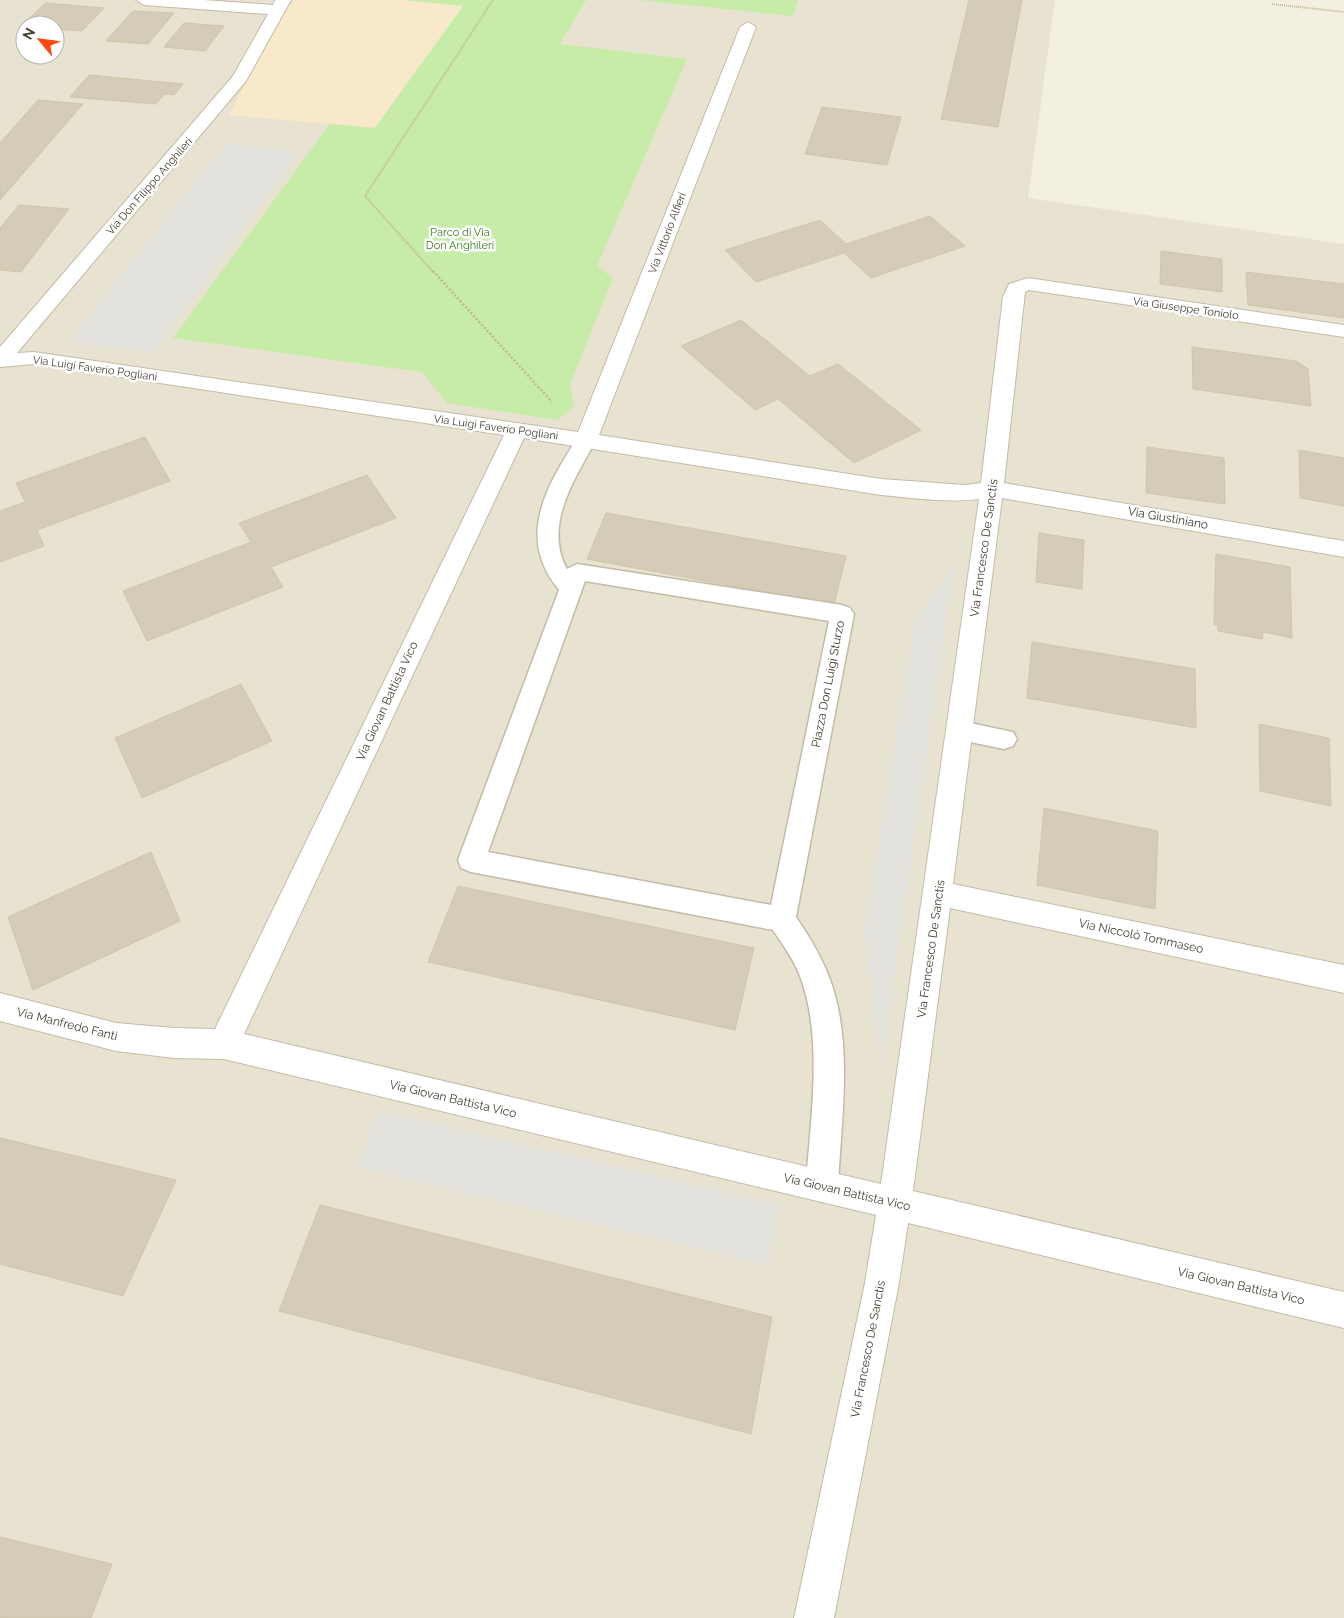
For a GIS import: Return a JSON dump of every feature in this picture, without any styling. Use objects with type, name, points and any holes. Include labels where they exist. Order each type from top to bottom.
[{"type":"street","points":[[144,0],[279,5]]},
{"type":"street","name":"Via Don Filippo Anghileri","points":[[0,361],[240,78],[279,5]]},
{"type":"street","name":"Via Vittorio Alfieri","points":[[586,440],[748,27]]},
{"type":"street","name":"Via Giuseppe Toniolo","points":[[1028,284],[1344,331]]},
{"type":"street","name":"Via Francesco De Sanctis","points":[[814,1618],[880,1293],[895,1204],[992,489],[1013,297],[1016,288],[1028,284]]},
{"type":"street","name":"Via Luigi Faverio Pogliani","points":[[0,361],[34,358],[586,440],[881,487],[965,493],[992,489]]},
{"type":"street","name":"Via Giovan Battista Vico","points":[[516,430],[224,1044],[1344,1310]]},
{"type":"street","name":"Via Giustiniano","points":[[992,489],[1344,549]]},
{"type":"street","name":"Via Niccolò Tommaseo","points":[[938,893],[1344,979]]},
{"type":"street","name":"Via Manfredo Fanti","points":[[0,1007],[116,1037],[174,1043],[224,1044]]},
{"type":"lane","points":[[571,590],[554,567],[547,542],[548,517],[557,495],[586,440]]},
{"type":"lane","name":"Piazza Don Luigi Sturzo","points":[[577,572],[842,614],[782,920],[471,860],[571,590],[577,572]]},
{"type":"lane","points":[[960,732],[1004,739]]},
{"type":"lane","points":[[782,920],[806,958],[818,986],[824,1018],[828,1046],[822,1186]]},
{"type":"path","points":[[493,0],[365,196],[586,440]]},
{"type":"path","points":[[1272,4],[1344,12]]},
{"type":"shaded area","points":[[0,0],[294,0],[278,22],[463,6],[404,0],[1055,0],[1028,198],[1344,244],[1344,1618],[0,1618]]},
{"type":"shaded area","points":[[294,0],[404,0],[464,6],[375,128],[229,115],[278,22]]},
{"type":"shaded area","points":[[226,143],[299,152],[152,353],[68,341]]},
{"type":"shaded area","points":[[955,562],[881,1069],[864,931],[914,623]]},
{"type":"shaded area","points":[[378,1110],[780,1205],[769,1266],[356,1167]]},
{"type":"green space","name":"Parco di Via Don Anghileri","points":[[404,0],[586,0],[560,44],[687,59],[597,266],[613,278],[570,384],[574,406],[557,420],[447,403],[422,372],[173,338],[330,124],[375,128],[463,6]]},
{"type":"green space","points":[[638,0],[798,0],[792,16]]},
{"type":"building","points":[[969,0],[1022,0],[998,127],[941,119]]},
{"type":"building","points":[[45,3],[104,8],[82,31],[65,30],[65,15],[33,15]]},
{"type":"building","points":[[133,11],[174,13],[148,44],[106,41]]},
{"type":"building","points":[[184,23],[224,26],[205,51],[164,47]]},
{"type":"building","points":[[89,75],[183,84],[174,95],[165,94],[156,104],[70,97]]},
{"type":"building","points":[[38,100],[83,104],[0,200],[0,143]]},
{"type":"building","points":[[822,107],[901,117],[887,165],[805,154]]},
{"type":"building","points":[[19,205],[69,209],[21,272],[0,270],[0,228]]},
{"type":"building","points":[[930,216],[965,246],[871,278],[844,253],[756,282],[725,250],[820,220],[846,244]]},
{"type":"building","points":[[1161,251],[1222,259],[1222,292],[1160,284]]},
{"type":"building","points":[[1246,272],[1344,284],[1344,318],[1248,305]]},
{"type":"building","points":[[741,320],[810,376],[838,364],[921,430],[854,463],[778,399],[755,410],[681,346]]},
{"type":"building","points":[[1192,347],[1296,361],[1308,369],[1311,406],[1193,389]]},
{"type":"building","points":[[145,437],[170,481],[37,530],[44,546],[0,562],[0,511],[25,502],[16,483]]},
{"type":"building","points":[[1147,447],[1224,458],[1225,504],[1146,493]]},
{"type":"building","points":[[1299,450],[1344,458],[1344,506],[1300,498]]},
{"type":"building","points":[[367,475],[396,518],[271,567],[283,587],[147,641],[123,591],[251,542],[239,523]]},
{"type":"building","points":[[606,513],[846,556],[834,605],[587,559]]},
{"type":"building","points":[[1039,533],[1084,540],[1082,589],[1036,582]]},
{"type":"building","points":[[1216,554],[1290,567],[1292,638],[1263,632],[1262,639],[1218,631],[1218,625],[1214,624]]},
{"type":"building","points":[[1032,642],[1195,669],[1196,728],[1027,698]]},
{"type":"building","points":[[241,684],[272,741],[142,798],[115,738]]},
{"type":"building","points":[[1259,724],[1329,738],[1331,806],[1260,791]]},
{"type":"building","points":[[1044,808],[1158,831],[1155,909],[1037,885]]},
{"type":"building","points":[[151,852],[180,921],[33,990],[8,917]]},
{"type":"building","points":[[458,886],[754,948],[735,1030],[428,962]]},
{"type":"building","points":[[0,1138],[176,1180],[123,1296],[0,1264]]},
{"type":"building","points":[[320,1205],[772,1317],[751,1434],[279,1311]]},
{"type":"building","points":[[0,1537],[112,1564],[91,1618],[0,1618]]}]
